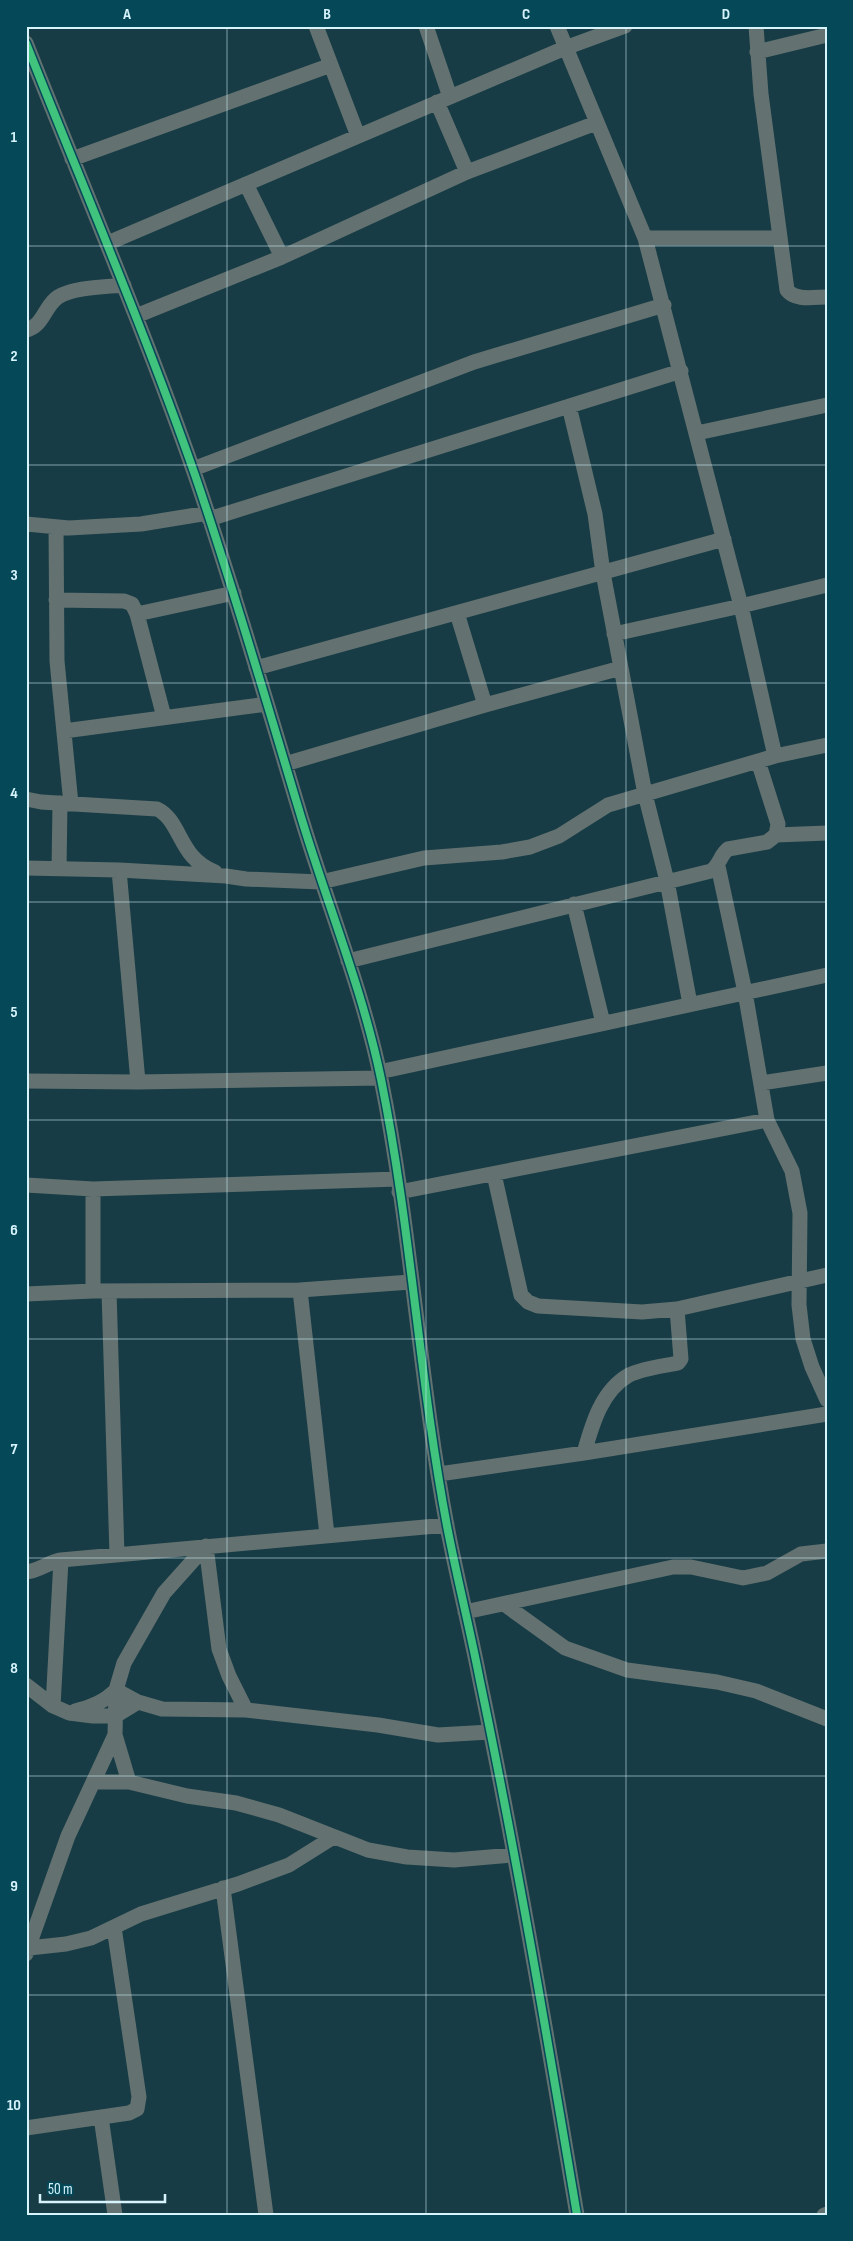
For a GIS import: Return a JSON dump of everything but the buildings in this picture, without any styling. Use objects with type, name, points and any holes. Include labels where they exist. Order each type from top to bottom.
[{"type":"street","points":[[316,26],[358,136]]},
{"type":"street","points":[[426,26],[444,99],[467,172]]},
{"type":"street","points":[[557,26],[645,238],[741,606],[774,756]]},
{"type":"street","points":[[108,244],[444,99],[565,48],[625,26]]},
{"type":"street","points":[[756,26],[761,94],[787,290],[790,294],[798,297],[827,297]]},
{"type":"street","points":[[758,52],[827,35]]},
{"type":"street","points":[[26,43],[108,244],[193,469],[234,593],[321,882],[348,961],[380,1075],[398,1185],[446,1524],[466,1612],[514,1855],[542,2005],[577,2215]]},
{"type":"street","points":[[72,159],[331,65]]},
{"type":"street","points":[[136,316],[282,257],[467,172],[596,123]]},
{"type":"street","points":[[246,184],[282,257]]},
{"type":"street","points":[[645,238],[779,238]]},
{"type":"street","points":[[26,330],[37,324],[44,317],[50,304],[67,293],[124,285]]},
{"type":"street","points":[[193,469],[474,362],[664,305]]},
{"type":"street","points":[[26,524],[69,528],[141,524],[208,516],[681,371]]},
{"type":"street","points":[[697,434],[827,405]]},
{"type":"street","points":[[569,406],[595,514],[602,573],[645,794],[667,881],[690,1004]]},
{"type":"street","points":[[56,527],[57,661],[64,731],[65,803],[59,869]]},
{"type":"street","points":[[256,668],[724,539]]},
{"type":"street","points":[[614,634],[827,585]]},
{"type":"street","points":[[137,614],[234,593]]},
{"type":"street","points":[[56,600],[124,601],[132,604],[137,614],[164,717]]},
{"type":"street","points":[[457,613],[485,705]]},
{"type":"street","points":[[285,764],[485,705],[621,668]]},
{"type":"street","points":[[64,731],[267,704]]},
{"type":"street","points":[[26,868],[119,870],[321,882],[424,858],[502,852],[530,847],[559,836],[608,806],[774,756],[827,745]]},
{"type":"street","points":[[758,761],[778,824],[776,835]]},
{"type":"street","points":[[26,800],[158,809],[167,813],[185,848],[198,864],[226,876]]},
{"type":"street","points":[[348,961],[711,871],[718,866],[728,849],[767,842],[776,835],[827,833]]},
{"type":"street","points":[[718,866],[745,992],[767,1120],[792,1171],[796,1189],[801,1230],[799,1304],[803,1339],[812,1367],[827,1400]]},
{"type":"street","points":[[119,870],[138,1082]]},
{"type":"street","points":[[574,904],[603,1023]]},
{"type":"street","points":[[26,1080],[138,1082],[380,1075],[603,1023],[827,975]]},
{"type":"street","points":[[761,1083],[827,1073]]},
{"type":"street","points":[[26,1185],[93,1189],[398,1185],[494,1174],[767,1120]]},
{"type":"street","points":[[494,1174],[521,1295],[528,1302],[538,1306],[642,1312],[677,1310],[827,1274]]},
{"type":"street","points":[[93,1189],[93,1291]]},
{"type":"street","points":[[26,1294],[93,1291],[300,1290],[411,1282]]},
{"type":"street","points":[[300,1290],[327,1535]]},
{"type":"street","points":[[109,1291],[117,1555]]},
{"type":"street","points":[[584,1453],[593,1421],[604,1401],[620,1382],[631,1374],[678,1363],[681,1359],[677,1310]]},
{"type":"street","points":[[439,1474],[827,1414]]},
{"type":"street","points":[[26,1572],[38,1570],[52,1562],[61,1560],[446,1524]]},
{"type":"street","points":[[129,1782],[115,1735],[116,1690],[124,1663],[164,1593],[206,1546]]},
{"type":"street","points":[[206,1546],[219,1649],[229,1676],[246,1710]]},
{"type":"street","points":[[466,1612],[673,1567],[691,1567],[743,1578],[767,1573],[801,1554],[827,1551]]},
{"type":"street","points":[[52,1706],[61,1560]]},
{"type":"street","points":[[504,1604],[565,1648],[627,1670],[717,1682],[756,1691],[827,1719]]},
{"type":"street","points":[[26,1685],[52,1706],[69,1713],[115,1716],[138,1702]]},
{"type":"street","points":[[116,1690],[138,1702],[162,1709],[246,1710],[378,1725],[438,1736],[490,1732]]},
{"type":"street","points":[[69,1713],[90,1707],[108,1698],[116,1690]]},
{"type":"street","points":[[115,1735],[68,1836],[28,1951],[91,1938],[141,1914],[223,1888],[289,1864],[332,1838]]},
{"type":"street","points":[[93,1782],[129,1782],[187,1796],[236,1803],[279,1815],[332,1838],[368,1850],[406,1857],[454,1860],[514,1855]]},
{"type":"street","points":[[223,1888],[266,2215]]},
{"type":"street","points":[[26,2128],[129,2113],[137,2109],[139,2097],[114,1927]]},
{"type":"street","points":[[101,2117],[115,2215]]},
{"type":"cycle path","points":[[26,43],[134,312],[195,475],[374,1046],[400,1190],[437,1470],[507,1814],[577,2215]]}]
